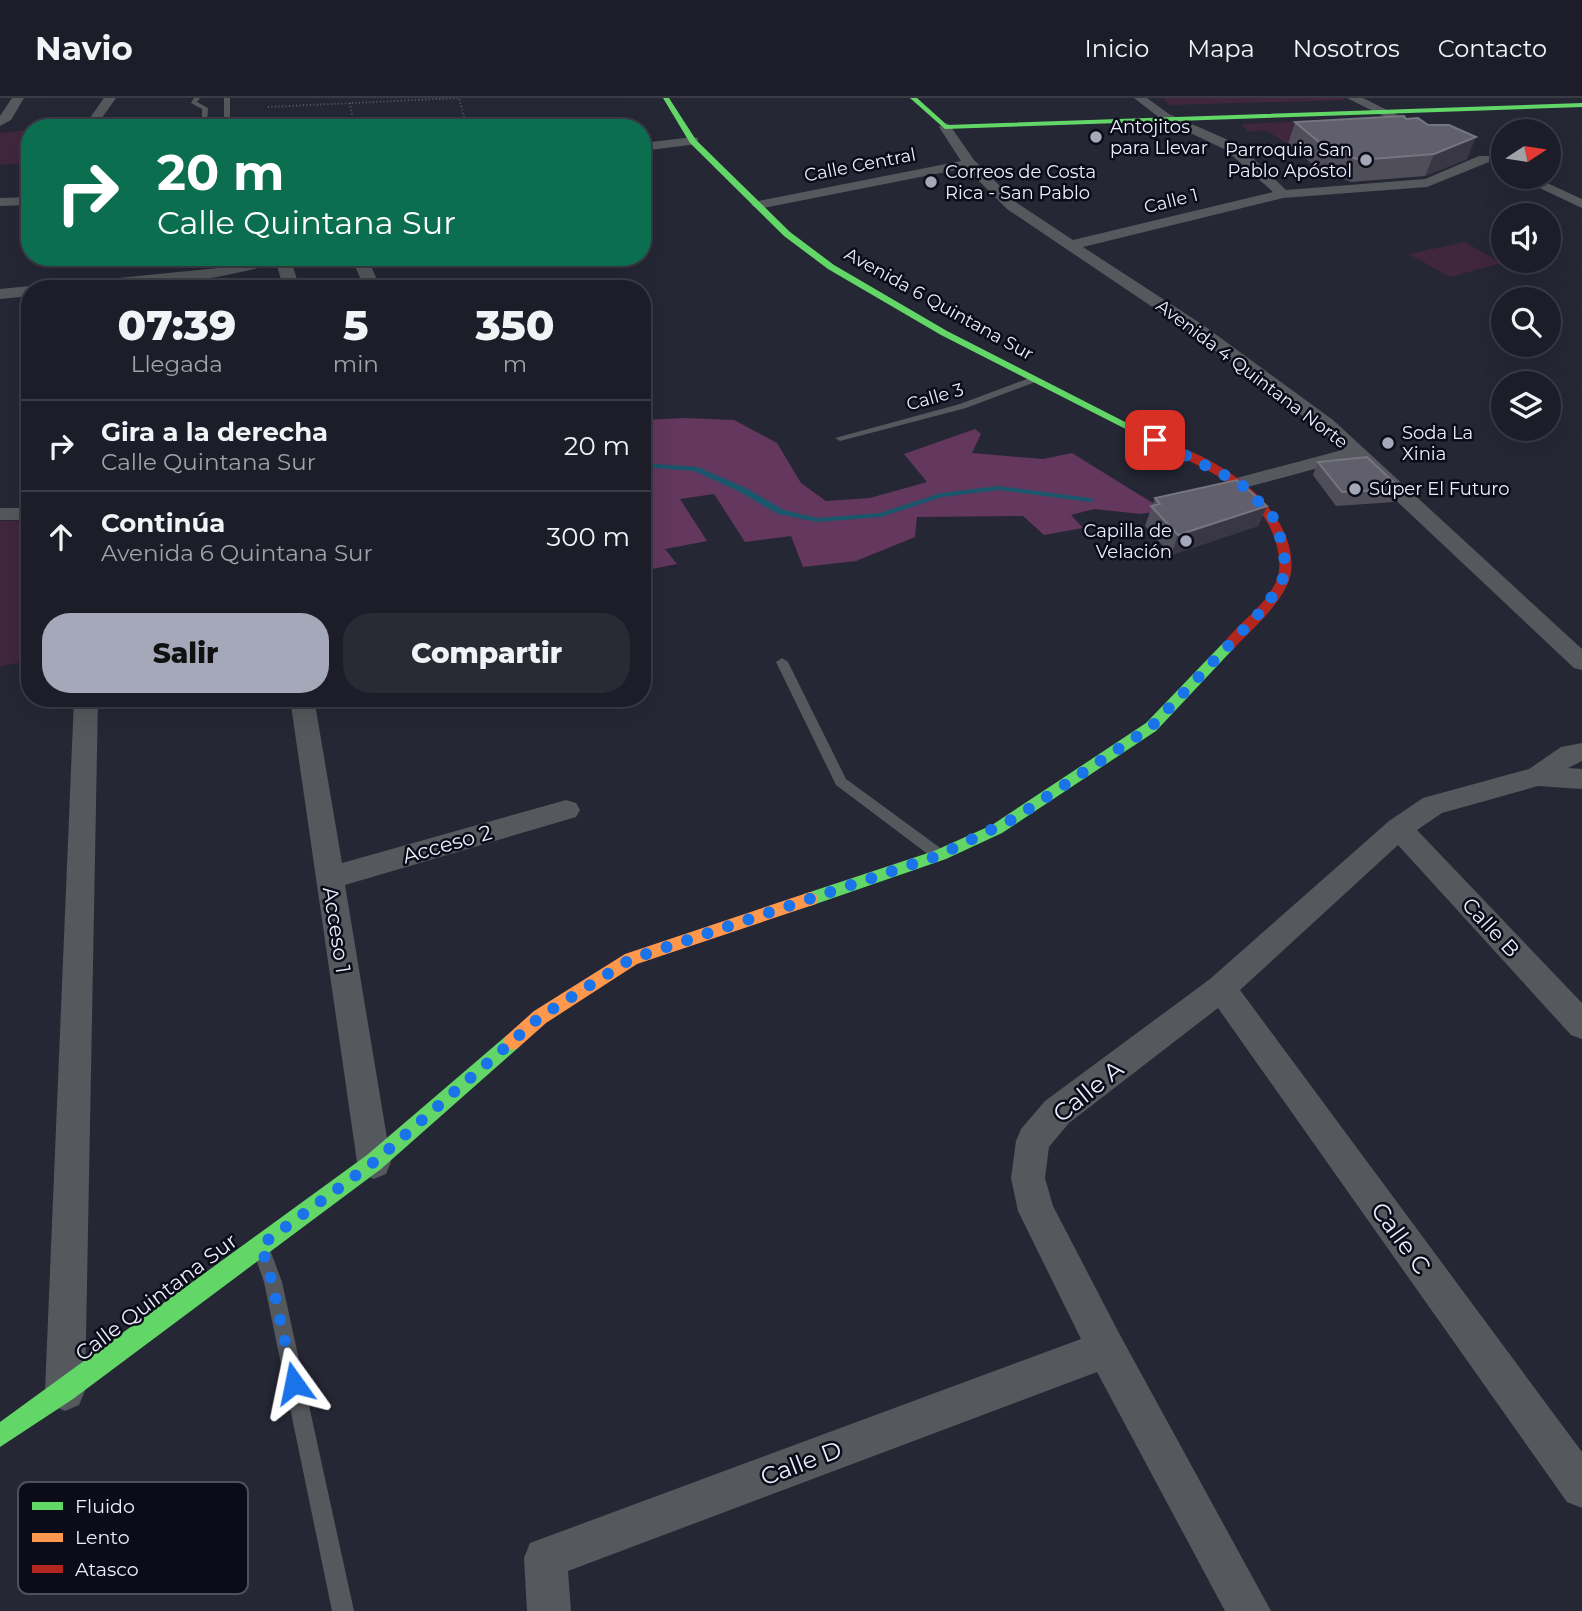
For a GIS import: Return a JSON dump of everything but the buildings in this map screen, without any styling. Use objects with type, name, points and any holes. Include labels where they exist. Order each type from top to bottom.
[{"type":"street","points":[[0,122],[7,117],[18,98]]},
{"type":"street","points":[[95,119],[110,98]]},
{"type":"street","name":"Avenida 6 Quintana Sur","points":[[666,98],[693,141],[800,245],[831,267],[944,333],[1240,483]]},
{"type":"street","points":[[912,98],[945,127],[1441,108],[1465,102],[1582,105]]},
{"type":"street","points":[[1140,98],[1155,113],[1211,136],[1240,153],[1283,194]]},
{"type":"street","points":[[1353,98],[1437,137]]},
{"type":"street","name":"Avenida 4 Quintana Norte","points":[[945,127],[969,163],[1012,206],[1197,329],[1326,424],[1582,662]]},
{"type":"street","points":[[651,146],[693,141]]},
{"type":"street","name":"Calle 1","points":[[1071,245],[1283,194],[1427,183],[1484,159]]},
{"type":"street","name":"Calle Central","points":[[758,205],[969,163]]},
{"type":"street","points":[[1549,189],[1582,204]]},
{"type":"street","points":[[0,202],[21,201]]},
{"type":"street","points":[[157,280],[212,275],[256,266]]},
{"type":"street","points":[[0,294],[21,292]]},
{"type":"street","points":[[1240,483],[1356,452]]},
{"type":"street","name":"Calle Quintana Sur","points":[[0,1436],[65,1391],[374,1162],[540,1017],[631,959],[940,855],[997,829],[1151,727],[1267,605],[1285,575],[1284,548],[1272,515],[1240,483]]},
{"type":"street","points":[[0,514],[21,514]]},
{"type":"street","points":[[65,1391],[86,707]]},
{"type":"street","name":"Acceso 1","points":[[311,707],[329,878],[374,1162]]},
{"type":"street","name":"Calle A","points":[[1250,1611],[1106,1349],[1036,1211],[1028,1178],[1033,1141],[1057,1112],[1221,988],[1399,828],[1433,805],[1538,776],[1570,754],[1582,752]]},
{"type":"street","name":"Calle A","points":[[1538,776],[1582,779]]},
{"type":"street","name":"Acceso 2","points":[[329,878],[566,810]]},
{"type":"street","name":"Calle B","points":[[1399,828],[1582,1026]]},
{"type":"street","name":"Calle C","points":[[1221,988],[1582,1487]]},
{"type":"street","name":"Calle D","points":[[550,1611],[545,1558],[1106,1349]]},
{"type":"lane","points":[[197,98],[194,103],[205,108],[205,119]]},
{"type":"lane","points":[[227,119],[228,98]]},
{"type":"lane","name":"Calle 3","points":[[841,438],[963,407],[1035,379]]},
{"type":"lane","points":[[782,662],[841,782],[940,855]]},
{"type":"lane","points":[[261,1245],[272,1282],[343,1611]]},
{"type":"path","points":[[268,107],[459,98],[465,119]]},
{"type":"path","points":[[350,103],[353,119]]},
{"type":"shaded area","points":[[1163,98],[1343,98],[1346,100],[1170,105]]},
{"type":"shaded area","points":[[1386,118],[1288,144],[1265,130],[1248,132],[1241,124]]},
{"type":"shaded area","points":[[21,131],[21,164],[0,165],[0,133]]},
{"type":"shaded area","points":[[1465,242],[1491,257],[1491,266],[1450,277],[1409,254]]},
{"type":"shaded area","points":[[651,420],[734,420],[777,443],[801,483],[826,501],[870,498],[927,482],[904,454],[975,429],[981,434],[972,453],[1043,459],[1072,453],[1164,510],[1141,514],[1094,509],[1071,515],[1083,528],[1044,535],[1023,516],[917,517],[915,537],[856,561],[803,567],[791,536],[745,542],[714,494],[680,499],[707,541],[665,549],[677,564],[652,569]]},
{"type":"shaded area","points":[[0,521],[21,521],[21,662],[0,667]]},
{"type":"waterway","points":[[651,466],[695,469],[743,490],[781,512],[817,520],[881,515],[941,495],[998,488],[1090,500]]},
{"type":"traffic: fast","points":[[666,98],[693,141],[787,234],[831,267],[944,333],[1167,446]]},
{"type":"traffic: fast","points":[[913,98],[945,127],[1582,105]]},
{"type":"traffic: fast","points":[[810,899],[940,855],[997,829],[1151,727],[1229,645]]},
{"type":"traffic: fast","points":[[0,1436],[65,1391],[374,1162],[512,1042]]},
{"type":"traffic: slow","points":[[512,1042],[540,1017],[631,959],[810,899]]},
{"type":"traffic: jam","points":[[1167,446],[1234,481],[1248,492],[1272,519],[1281,541],[1286,565],[1282,583],[1261,612],[1229,645]]},
{"type":"place","name":"Antojitos para Llevar","points":[[1096,137]]},
{"type":"place","name":"Parroquia San Pablo Apóstol","points":[[1366,160]]},
{"type":"place","name":"Correos de Costa Rica - San Pablo","points":[[931,182]]},
{"type":"place","name":"Soda La Xinia","points":[[1388,443]]},
{"type":"place","name":"Súper El Futuro","points":[[1355,489]]},
{"type":"place","name":"Capilla de Velación","points":[[1186,541]]},
{"type":"route","points":[[294,1383],[261,1245],[374,1162],[540,1017],[631,959],[940,855],[997,829],[1151,727],[1267,605],[1285,575],[1284,548],[1272,515],[1240,483],[1155,440]]}]
